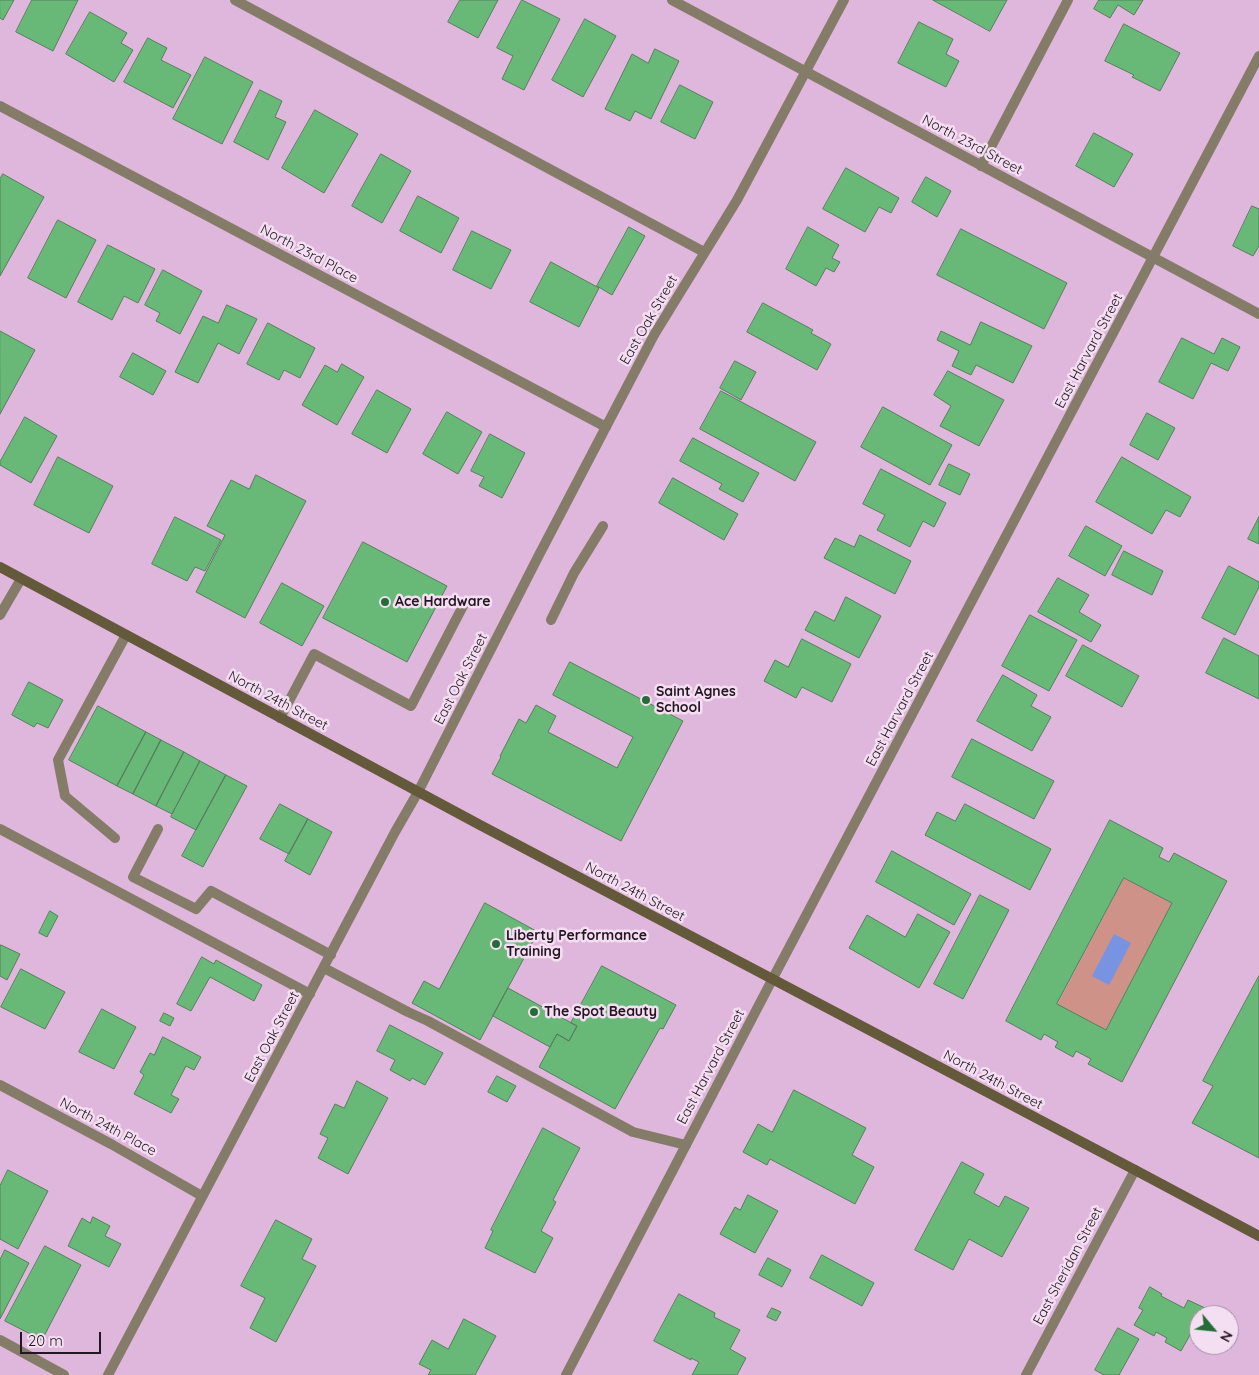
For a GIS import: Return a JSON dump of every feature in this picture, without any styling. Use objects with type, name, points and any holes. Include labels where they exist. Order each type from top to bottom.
[{"type":"main road","name":"North 24th Street","points":[[0,567],[418,792],[1259,1236]]},
{"type":"street","points":[[235,0],[704,252]]},
{"type":"street","name":"North 23rd Street","points":[[672,0],[1259,314]]},
{"type":"street","name":"East Oak Street","points":[[108,1375],[395,832],[418,792],[539,554],[654,335],[737,200],[844,0]]},
{"type":"street","points":[[981,166],[1068,0]]},
{"type":"street","name":"East Harvard Street","points":[[566,1375],[1259,56]]},
{"type":"street","name":"North 23rd Place","points":[[0,106],[606,427]]},
{"type":"street","points":[[551,620],[574,573],[603,526]]},
{"type":"street","points":[[0,615],[21,579]]},
{"type":"street","points":[[280,718],[314,654],[411,706],[463,606]]},
{"type":"street","points":[[115,838],[64,796],[58,760],[126,635]]},
{"type":"street","points":[[0,829],[310,994]]},
{"type":"street","points":[[158,830],[134,877],[196,909],[211,891],[331,955]]},
{"type":"street","points":[[324,968],[428,1021],[632,1132],[686,1145]]},
{"type":"street","name":"North 24th Place","points":[[0,1085],[111,1144],[202,1196]]},
{"type":"street","name":"East Sheridan Street","points":[[1026,1375],[1135,1170]]},
{"type":"street","points":[[0,1340],[64,1375]]},
{"type":"shaded area","points":[[1124,878],[1172,903],[1106,1030],[1057,1005]]},
{"type":"water","points":[[1114,934],[1131,943],[1109,985],[1092,976]]},
{"type":"building","points":[[0,0],[14,0],[3,20],[0,18]]},
{"type":"building","points":[[32,0],[78,0],[53,51],[16,32]]},
{"type":"building","points":[[460,0],[498,0],[478,38],[448,22]]},
{"type":"building","points":[[522,0],[560,19],[524,90],[502,79],[513,56],[497,48]]},
{"type":"building","points":[[933,0],[1007,0],[990,31]]},
{"type":"building","points":[[1099,0],[1143,0],[1134,15],[1118,5],[1110,18],[1094,9]]},
{"type":"building","points":[[90,12],[127,33],[121,43],[133,50],[114,82],[66,54]]},
{"type":"building","points":[[585,19],[616,36],[583,97],[552,80]]},
{"type":"building","points":[[919,22],[953,39],[946,54],[959,61],[946,87],[898,63]]},
{"type":"building","points":[[1124,24],[1180,53],[1160,91],[1132,77],[1134,75],[1105,61]]},
{"type":"building","points":[[148,38],[167,48],[161,60],[191,75],[173,108],[124,82]]},
{"type":"building","points":[[655,49],[679,61],[651,119],[635,111],[630,121],[605,109],[632,54],[648,63]]},
{"type":"building","points":[[205,57],[253,82],[222,144],[173,119]]},
{"type":"building","points":[[680,85],[713,102],[695,139],[661,122]]},
{"type":"building","points":[[260,90],[282,101],[275,117],[286,122],[268,160],[234,142]]},
{"type":"building","points":[[315,110],[358,134],[324,193],[282,168]]},
{"type":"building","points":[[1094,133],[1133,154],[1114,187],[1076,166]]},
{"type":"building","points":[[381,154],[411,171],[382,223],[352,206]]},
{"type":"building","points":[[846,168],[899,198],[891,213],[879,207],[865,232],[823,209]]},
{"type":"building","points":[[3,174],[44,197],[0,276],[0,179]]},
{"type":"building","points":[[926,177],[951,191],[937,217],[912,202]]},
{"type":"building","points":[[418,196],[459,218],[441,253],[400,231]]},
{"type":"building","points":[[1252,206],[1259,209],[1259,246],[1253,256],[1233,246]]},
{"type":"building","points":[[58,220],[96,240],[66,298],[28,278]]},
{"type":"building","points":[[629,227],[645,236],[612,295],[597,286]]},
{"type":"building","points":[[808,227],[839,245],[832,258],[840,262],[834,272],[826,268],[816,286],[786,269]]},
{"type":"building","points":[[961,229],[1067,283],[1044,329],[937,275]]},
{"type":"building","points":[[472,231],[511,250],[491,289],[453,270]]},
{"type":"building","points":[[108,245],[155,269],[138,303],[124,296],[112,320],[78,302]]},
{"type":"building","points":[[551,262],[599,288],[579,327],[530,302]]},
{"type":"building","points":[[163,270],[202,291],[180,334],[156,321],[160,313],[145,305]]},
{"type":"building","points":[[763,303],[813,330],[811,333],[831,344],[817,370],[747,332]]},
{"type":"building","points":[[227,305],[257,319],[239,354],[218,343],[198,383],[175,372],[203,316],[218,323]]},
{"type":"building","points":[[981,322],[1032,346],[1013,383],[976,365],[971,375],[952,366],[959,351],[937,340],[941,331],[970,345]]},
{"type":"building","points":[[268,323],[315,348],[300,378],[284,370],[279,380],[247,364]]},
{"type":"building","points":[[0,331],[35,350],[0,414]]},
{"type":"building","points":[[1182,338],[1214,354],[1222,338],[1240,347],[1228,371],[1211,363],[1193,399],[1159,382]]},
{"type":"building","points":[[133,353],[166,371],[153,395],[120,377]]},
{"type":"building","points":[[735,361],[756,372],[741,400],[720,388]]},
{"type":"building","points":[[342,364],[364,377],[337,425],[302,405],[325,365],[337,372]]},
{"type":"building","points":[[948,371],[1004,400],[979,446],[940,426],[951,406],[934,395]]},
{"type":"building","points":[[377,390],[411,409],[387,453],[352,434]]},
{"type":"building","points":[[721,391],[816,442],[795,481],[700,429]]},
{"type":"building","points":[[883,407],[952,445],[930,485],[861,447]]},
{"type":"building","points":[[447,412],[482,432],[458,474],[423,454]]},
{"type":"building","points":[[1147,413],[1175,428],[1158,460],[1130,445]]},
{"type":"building","points":[[25,417],[57,436],[31,483],[0,465]]},
{"type":"building","points":[[490,434],[525,453],[502,498],[479,486],[484,477],[471,471]]},
{"type":"building","points":[[693,438],[759,473],[743,502],[719,489],[722,484],[680,461]]},
{"type":"building","points":[[58,457],[113,486],[89,533],[34,505]]},
{"type":"building","points":[[1122,457],[1191,497],[1180,517],[1166,510],[1152,534],[1096,502]]},
{"type":"building","points":[[949,464],[970,474],[960,495],[939,485]]},
{"type":"building","points":[[881,469],[946,503],[934,527],[923,521],[910,547],[877,530],[885,515],[863,504]]},
{"type":"building","points":[[256,475],[306,501],[245,618],[196,592],[225,535],[207,526],[231,480],[249,489]]},
{"type":"building","points":[[673,478],[738,514],[724,540],[659,503]]},
{"type":"building","points":[[175,517],[221,540],[205,571],[195,567],[187,581],[152,564]]},
{"type":"building","points":[[1259,517],[1259,544],[1248,539]]},
{"type":"building","points":[[1086,526],[1122,546],[1105,576],[1069,556]]},
{"type":"building","points":[[860,535],[911,561],[895,594],[824,558],[835,538],[854,547]]},
{"type":"building","name":"Ace Hardware","points":[[363,542],[447,586],[407,662],[323,618]]},
{"type":"building","points":[[1124,551],[1163,571],[1152,595],[1112,575]]},
{"type":"building","points":[[1229,566],[1259,582],[1259,587],[1235,635],[1202,618]]},
{"type":"building","points":[[1058,578],[1089,595],[1079,612],[1101,625],[1091,642],[1038,612]]},
{"type":"building","points":[[282,583],[324,606],[302,646],[260,623]]},
{"type":"building","points":[[846,597],[881,616],[859,658],[805,630],[815,611],[834,621]]},
{"type":"building","points":[[1030,615],[1077,640],[1049,691],[1002,666]]},
{"type":"building","points":[[1224,638],[1259,656],[1259,699],[1206,673]]},
{"type":"building","points":[[802,639],[851,664],[832,702],[802,687],[796,698],[764,681],[775,660],[788,667]]},
{"type":"building","points":[[1083,645],[1139,676],[1122,707],[1066,676]]},
{"type":"building","points":[[570,662],[683,721],[621,841],[492,774],[519,719],[526,723],[536,705],[556,716],[548,732],[617,768],[633,737],[553,695]]},
{"type":"building","points":[[1003,675],[1037,695],[1031,706],[1051,717],[1032,751],[977,721]]},
{"type":"building","points":[[29,682],[63,700],[48,728],[37,723],[34,727],[12,715]]},
{"type":"building","points":[[98,706],[146,732],[117,786],[69,760]]},
{"type":"building","points":[[146,732],[161,740],[133,794],[117,786]]},
{"type":"building","points":[[972,739],[1054,781],[1034,819],[952,777]]},
{"type":"building","points":[[161,740],[184,752],[156,806],[133,794]]},
{"type":"building","points":[[184,752],[200,761],[172,814],[156,806]]},
{"type":"building","points":[[200,761],[226,775],[196,830],[171,817]]},
{"type":"building","points":[[226,775],[247,786],[203,867],[182,856]]},
{"type":"building","points":[[280,804],[308,819],[289,854],[260,839]]},
{"type":"building","points":[[965,804],[1051,849],[1030,890],[925,835],[937,812],[955,821]]},
{"type":"building","points":[[308,819],[332,832],[310,875],[285,861]]},
{"type":"building","points":[[1110,820],[1163,848],[1159,857],[1169,862],[1174,853],[1227,881],[1122,1082],[1088,1064],[1091,1059],[1076,1051],[1073,1057],[1055,1047],[1058,1042],[1044,1034],[1041,1040],[1006,1021]],"holes":[[[1124,878],[1172,903],[1106,1030],[1057,1004]]]},
{"type":"building","points":[[892,851],[971,894],[954,925],[876,882]]},
{"type":"building","points":[[980,895],[1009,910],[963,999],[934,984]]},
{"type":"building","points":[[485,903],[538,932],[480,1040],[412,1003],[424,981],[439,989]]},
{"type":"building","points":[[50,911],[58,916],[47,937],[39,933]]},
{"type":"building","points":[[918,914],[950,932],[919,988],[849,948],[867,915],[905,937]]},
{"type":"building","points":[[1,945],[20,954],[7,980],[0,976]]},
{"type":"building","points":[[202,957],[214,964],[216,960],[262,985],[254,1001],[210,977],[191,1011],[177,1004]]},
{"type":"building","points":[[602,966],[676,1005],[663,1029],[660,1028],[615,1109],[539,1067],[557,1034],[569,1041],[577,1026],[571,1023]]},
{"type":"building","points":[[21,969],[65,992],[45,1029],[1,1007]]},
{"type":"building","points":[[1259,976],[1259,1158],[1192,1123],[1213,1086],[1203,1081]]},
{"type":"building","points":[[508,988],[577,1026],[569,1041],[557,1034],[550,1047],[493,1016]]},
{"type":"building","points":[[102,1009],[136,1027],[114,1069],[79,1052]]},
{"type":"building","points":[[164,1013],[174,1018],[170,1026],[160,1021]]},
{"type":"building","points":[[390,1025],[443,1053],[425,1085],[412,1078],[410,1081],[390,1070],[395,1060],[377,1051]]},
{"type":"building","points":[[163,1037],[201,1057],[194,1070],[186,1066],[171,1095],[179,1099],[171,1113],[134,1094],[144,1075],[140,1072],[150,1053],[154,1055]]},
{"type":"building","points":[[497,1076],[516,1086],[507,1102],[488,1092]]},
{"type":"building","points":[[357,1081],[388,1098],[348,1174],[318,1158],[328,1138],[320,1134],[335,1104],[344,1108]]},
{"type":"building","points":[[794,1090],[866,1128],[852,1155],[874,1167],[855,1204],[770,1159],[767,1165],[743,1152],[758,1124],[772,1132]]},
{"type":"building","points":[[543,1128],[580,1148],[553,1200],[556,1202],[541,1231],[553,1238],[535,1273],[485,1248],[493,1231],[491,1230]]},
{"type":"building","points":[[962,1162],[984,1174],[974,1193],[999,1207],[1005,1196],[1029,1208],[1002,1257],[969,1239],[953,1270],[915,1250]]},
{"type":"building","points":[[8,1170],[48,1191],[18,1249],[0,1239],[0,1186]]},
{"type":"building","points":[[748,1195],[778,1211],[755,1253],[720,1234],[735,1207],[740,1210]]},
{"type":"building","points":[[93,1217],[110,1226],[105,1236],[121,1244],[109,1267],[68,1246],[82,1218],[90,1223]]},
{"type":"building","points":[[276,1220],[312,1239],[302,1259],[316,1266],[276,1342],[250,1328],[265,1298],[241,1286]]},
{"type":"building","points":[[45,1246],[81,1265],[42,1340],[5,1321]]},
{"type":"building","points":[[5,1250],[29,1263],[0,1319],[0,1260]]},
{"type":"building","points":[[822,1255],[874,1283],[862,1306],[810,1278]]},
{"type":"building","points":[[768,1258],[791,1270],[782,1287],[759,1275]]},
{"type":"building","points":[[1150,1287],[1162,1294],[1161,1296],[1184,1308],[1188,1300],[1199,1305],[1189,1305],[1189,1337],[1181,1351],[1165,1342],[1167,1338],[1156,1332],[1154,1336],[1134,1325],[1143,1310],[1139,1308]]},
{"type":"building","points":[[679,1294],[715,1313],[714,1317],[740,1330],[730,1349],[746,1358],[737,1375],[692,1375],[699,1362],[691,1358],[691,1360],[654,1341]]},
{"type":"building","points":[[772,1308],[781,1312],[776,1321],[767,1317]]},
{"type":"building","points":[[464,1319],[496,1336],[475,1375],[428,1375],[431,1370],[419,1364],[432,1340],[448,1349]]},
{"type":"building","points":[[1118,1328],[1139,1339],[1119,1375],[1104,1375],[1095,1370]]},
{"type":"place","name":"Ace Hardware","points":[[385,602]]},
{"type":"place","name":"Saint Agnes School","points":[[646,700]]},
{"type":"place","name":"Liberty Performance Training","points":[[496,944]]},
{"type":"place","name":"The Spot Beauty","points":[[534,1012]]}]
